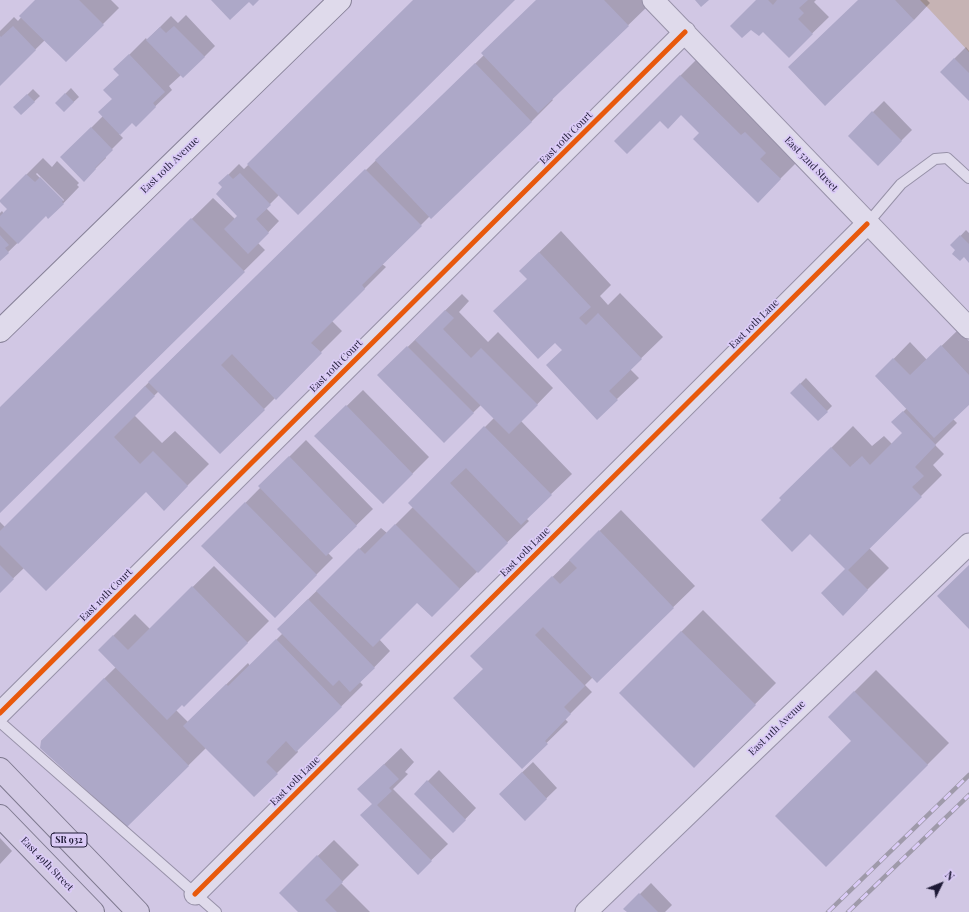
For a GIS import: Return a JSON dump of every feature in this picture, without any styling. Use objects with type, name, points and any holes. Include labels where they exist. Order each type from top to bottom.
[{"type":"main road","name":"SR 932","points":[[0,769],[138,912]]},
{"type":"main road","name":"East 49th Street","points":[[0,816],[93,912]]},
{"type":"street","name":"East 10th Avenue","points":[[0,331],[340,0]]},
{"type":"street","name":"East 52nd Street","points":[[653,0],[867,224],[969,328]]},
{"type":"street","name":"East 10th Court","points":[[0,713],[685,32]]},
{"type":"street","name":"East 10th Lane","points":[[195,894],[867,224]]},
{"type":"street","name":"East 11th Avenue","points":[[586,912],[969,544]]},
{"type":"lane","points":[[867,224],[902,184],[935,159],[947,158],[969,178]]},
{"type":"lane","points":[[0,722],[216,912]]},
{"type":"shaded area","points":[[920,0],[969,0],[969,52],[929,9]]},
{"type":"building","points":[[35,0],[79,0],[104,25],[66,62],[19,16]]},
{"type":"building","points":[[211,0],[259,0],[253,6],[249,2],[230,20]]},
{"type":"building","points":[[413,0],[515,0],[298,215],[247,164]]},
{"type":"building","points":[[536,0],[604,0],[629,26],[538,113],[481,53]]},
{"type":"building","points":[[695,0],[709,0],[701,7]]},
{"type":"building","points":[[756,0],[768,0],[773,5],[777,0],[808,0],[799,8],[804,13],[798,19],[813,34],[789,58],[763,32],[759,36],[751,30],[742,38],[730,26]]},
{"type":"building","points":[[858,0],[895,0],[914,20],[825,106],[788,67]]},
{"type":"building","points":[[13,26],[36,50],[0,86],[0,36],[1,37]]},
{"type":"building","points":[[174,26],[205,57],[183,78],[146,40],[160,27],[166,33]]},
{"type":"building","points":[[129,54],[165,92],[153,103],[156,107],[136,127],[132,123],[120,135],[98,112],[112,99],[103,90],[119,75],[113,69]]},
{"type":"building","points":[[954,58],[969,73],[969,101],[940,72]]},
{"type":"building","points":[[475,63],[532,122],[431,219],[375,160]]},
{"type":"building","points":[[680,75],[741,135],[745,132],[766,153],[760,159],[781,179],[758,203],[693,139],[699,133],[681,115],[668,129],[660,121],[627,154],[614,141]]},
{"type":"building","points":[[65,93],[74,102],[64,112],[55,103]]},
{"type":"building","points":[[27,94],[35,102],[21,115],[13,107]]},
{"type":"building","points":[[872,111],[902,141],[878,166],[848,136]]},
{"type":"building","points":[[91,127],[113,150],[95,168],[96,169],[84,182],[60,157]]},
{"type":"building","points":[[365,169],[422,226],[362,285],[365,289],[311,343],[322,353],[276,400],[232,354],[221,365],[265,410],[220,454],[148,382]]},
{"type":"building","points":[[240,173],[271,205],[256,219],[269,233],[248,254],[224,229],[237,216],[216,194],[222,187],[218,183],[228,174],[233,179]]},
{"type":"building","points":[[26,174],[35,182],[40,177],[63,200],[62,202],[64,204],[48,219],[46,216],[18,244],[0,226],[0,216],[7,209],[0,202],[0,200]]},
{"type":"building","points":[[191,218],[245,272],[0,513],[0,407]]},
{"type":"building","points":[[0,235],[9,245],[5,248],[9,253],[0,261]]},
{"type":"building","points":[[960,235],[969,244],[969,263],[964,257],[960,261],[952,254],[955,250],[950,245]]},
{"type":"building","points":[[539,252],[591,307],[579,318],[586,325],[598,313],[642,359],[609,391],[618,400],[597,420],[546,365],[562,350],[555,343],[538,359],[493,311],[527,279],[519,271]]},
{"type":"building","points":[[445,310],[454,318],[443,329],[471,358],[481,348],[538,405],[509,434],[415,340]]},
{"type":"building","points":[[941,345],[969,375],[969,405],[934,438],[875,376],[893,358],[910,375]]},
{"type":"building","points":[[407,346],[474,413],[444,443],[377,375]]},
{"type":"building","points":[[800,383],[828,412],[818,421],[790,393]]},
{"type":"building","points":[[145,386],[155,396],[114,437],[140,464],[153,451],[188,486],[164,511],[146,492],[46,591],[0,545],[0,531]]},
{"type":"building","points":[[346,405],[413,474],[383,504],[314,436]]},
{"type":"building","points":[[903,411],[936,445],[915,467],[924,476],[912,487],[922,497],[848,570],[868,590],[843,616],[821,593],[845,569],[810,534],[792,552],[761,520],[781,500],[779,498],[831,447],[850,467],[862,456],[870,465],[902,433],[891,422]]},
{"type":"building","points":[[484,426],[552,495],[521,525],[466,468],[450,483],[508,543],[478,573],[408,503]]},
{"type":"building","points":[[289,456],[357,526],[326,556],[258,486]]},
{"type":"building","points":[[245,502],[317,575],[275,618],[201,546]]},
{"type":"building","points":[[395,524],[460,589],[432,617],[417,603],[373,647],[316,591],[359,548],[365,554]]},
{"type":"building","points":[[599,530],[674,608],[597,683],[543,627],[535,635],[585,686],[564,707],[571,714],[545,741],[548,744],[522,769],[453,698],[483,669],[470,656],[552,576],[560,584],[577,568],[569,560]]},
{"type":"building","points":[[0,565],[14,579],[0,593]]},
{"type":"building","points":[[969,565],[969,629],[937,596]]},
{"type":"building","points":[[192,586],[248,643],[184,707],[182,705],[167,720],[98,650],[113,635],[128,650]]},
{"type":"building","points":[[308,599],[375,668],[350,692],[339,680],[333,686],[277,629]]},
{"type":"building","points":[[681,631],[756,705],[694,768],[619,693]]},
{"type":"building","points":[[276,639],[342,707],[296,752],[286,741],[266,762],[278,774],[254,797],[183,726],[226,684],[228,686]]},
{"type":"building","points":[[104,678],[189,766],[127,827],[40,748],[41,741]]},
{"type":"building","points":[[854,691],[928,765],[826,867],[775,816],[851,741],[828,717]]},
{"type":"building","points":[[384,764],[399,779],[389,788],[392,791],[377,805],[432,861],[418,875],[360,815],[372,804],[357,789]]},
{"type":"building","points":[[522,772],[547,799],[525,821],[499,794]]},
{"type":"building","points":[[427,780],[466,820],[453,833],[414,794]]},
{"type":"building","points":[[317,855],[343,882],[325,900],[337,912],[298,912],[279,893]]},
{"type":"building","points":[[639,893],[658,912],[627,912],[623,909]]},
{"type":"railway","points":[[828,912],[969,775]]},
{"type":"railway","points":[[848,912],[969,795]]},
{"type":"cycle path","points":[[0,713],[685,32]]},
{"type":"cycle path","points":[[195,894],[867,224]]}]
